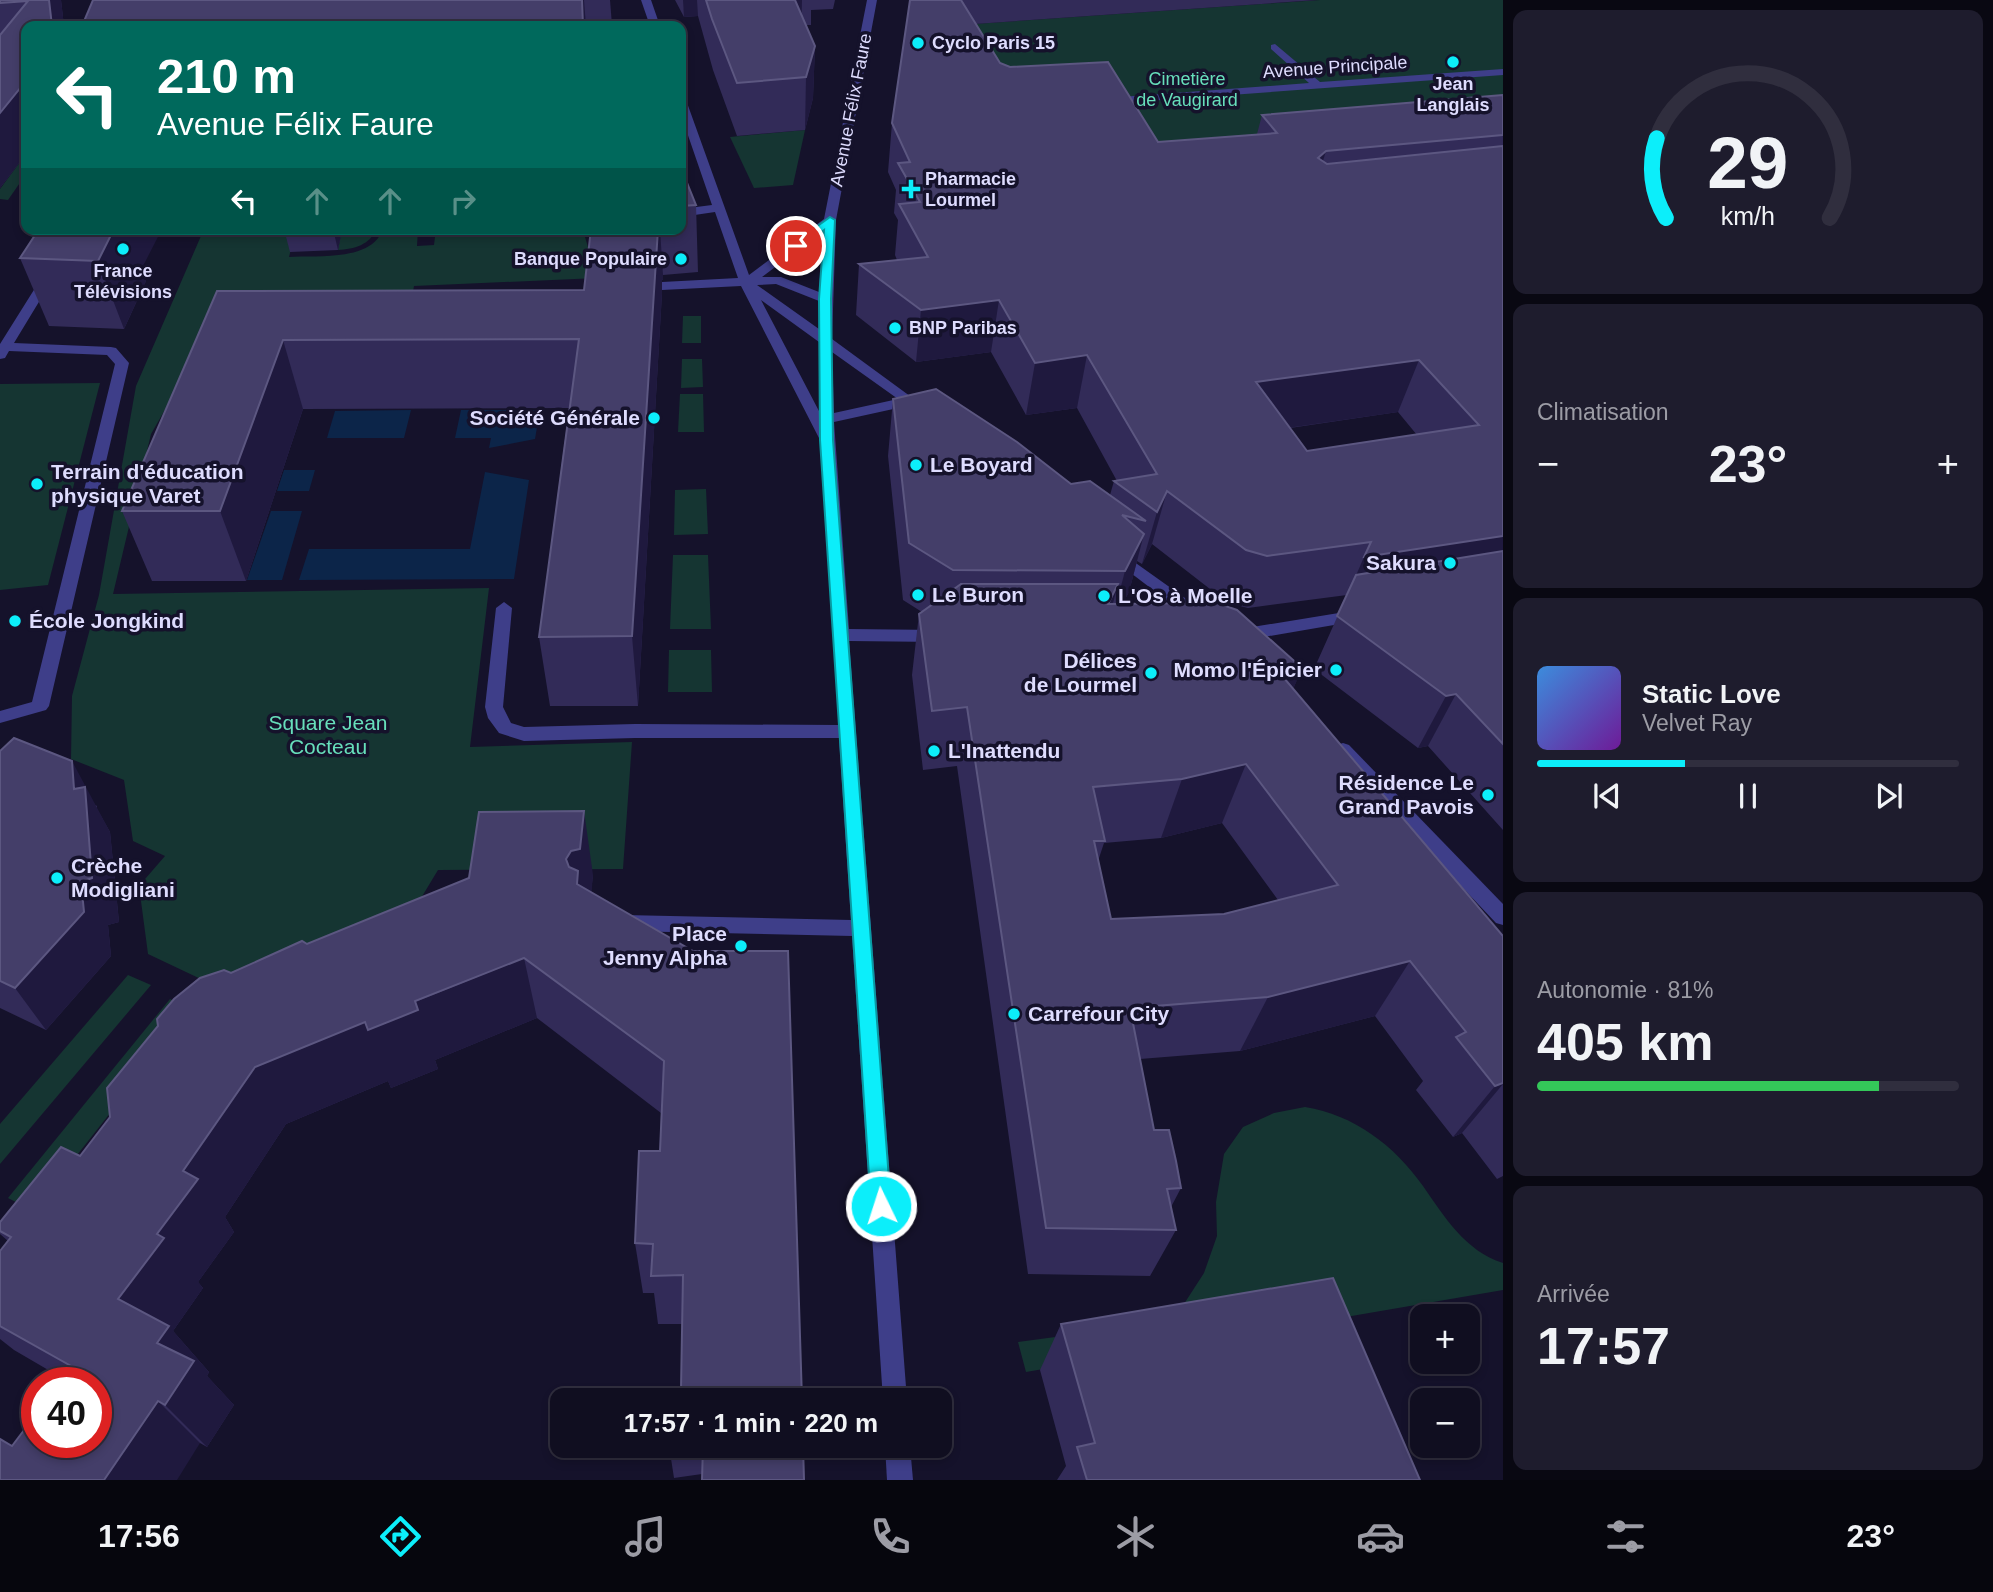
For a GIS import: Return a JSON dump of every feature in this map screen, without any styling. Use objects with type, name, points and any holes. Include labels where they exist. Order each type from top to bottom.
[{"type":"street","points":[[646,0],[653,21]]},
{"type":"street","name":"Avenue Félix Faure","points":[[872,0],[830,220],[825,341],[827,440],[894,1388]]},
{"type":"street","points":[[1275,47],[1318,86]]},
{"type":"street","name":"Avenue Principale","points":[[1090,102],[1503,72]]},
{"type":"street","name":"Avenue Félix Faure","points":[[686,115],[746,283],[827,440]]},
{"type":"street","points":[[686,212],[718,208]]},
{"type":"street","points":[[746,283],[830,220]]},
{"type":"street","points":[[3,351],[55,265]]},
{"type":"street","points":[[662,286],[777,280],[825,299]]},
{"type":"street","points":[[746,283],[931,417]]},
{"type":"street","points":[[0,717],[40,706],[122,363],[111,352],[3,351]]},
{"type":"street","points":[[827,419],[909,401]]},
{"type":"street","points":[[1108,548],[1249,654]]},
{"type":"street","points":[[504,608],[494,707],[497,718],[505,728],[524,734],[635,731],[848,732]]},
{"type":"street","points":[[1223,633],[1372,614]]},
{"type":"street","points":[[841,635],[960,636]]},
{"type":"street","points":[[1335,741],[1503,917]]},
{"type":"street","points":[[602,923],[862,928]]},
{"type":"street","points":[[899,1458],[900,1480]]},
{"type":"green space","name":"Cimetière de Vaugirard","points":[[1320,0],[1503,0],[1503,141],[1137,173],[995,117],[945,26]]},
{"type":"green space","points":[[805,130],[793,185],[754,188],[730,137]]},
{"type":"green space","points":[[21,161],[21,181],[8,200],[0,199],[0,189]]},
{"type":"green space","name":"Square Jean Cocteau","points":[[201,235],[294,235],[289,257],[356,252],[377,240],[380,235],[418,235],[417,246],[434,245],[435,235],[585,237],[597,278],[414,286],[412,297],[174,394],[151,434],[113,594],[489,588],[470,747],[632,742],[623,869],[438,870],[412,913],[224,990],[148,954],[139,886],[165,856],[133,841],[124,780],[71,759],[72,696],[99,595],[136,386]]},
{"type":"green space","points":[[341,235],[372,235],[361,245],[338,250]]},
{"type":"green space","points":[[683,316],[701,316],[701,343],[682,343]]},
{"type":"green space","points":[[682,359],[702,359],[703,387],[681,388]]},
{"type":"green space","name":"Terrain d'éducation physique Varet","points":[[100,383],[48,585],[0,590],[0,384]]},
{"type":"green space","points":[[680,394],[703,394],[704,432],[678,432]]},
{"type":"green space","points":[[706,489],[708,534],[674,535],[675,490]]},
{"type":"green space","points":[[673,555],[708,555],[711,629],[670,629]]},
{"type":"green space","points":[[669,650],[711,650],[712,692],[668,692]]},
{"type":"green space","points":[[128,975],[151,985],[0,1164],[0,1124]]},
{"type":"green space","points":[[170,999],[192,1009],[33,1211],[8,1198]]},
{"type":"green space","points":[[1305,1107],[1340,1117],[1372,1134],[1412,1171],[1467,1241],[1477,1250],[1503,1263],[1503,1290],[1026,1372],[1018,1342],[1152,1324],[1182,1307],[1204,1273],[1217,1236],[1216,1202],[1224,1154],[1243,1127],[1274,1113]]},
{"type":"water","points":[[411,410],[404,438],[327,438],[335,411]]},
{"type":"water","points":[[461,410],[540,410],[535,439],[489,448],[491,438],[455,438]]},
{"type":"water","points":[[284,470],[315,470],[309,491],[277,491]]},
{"type":"water","points":[[485,472],[529,480],[514,579],[299,580],[309,549],[470,549]]},
{"type":"water","points":[[271,511],[302,511],[282,580],[247,580]]},
{"type":"building","points":[[0,0],[49,0],[51,21],[21,21],[21,87],[0,113],[0,35],[28,1],[0,3]]},
{"type":"building","points":[[93,0],[582,0],[583,21],[84,21]]},
{"type":"building","points":[[706,0],[795,0],[815,46],[806,77],[737,83]]},
{"type":"building","points":[[910,0],[961,0],[1000,63],[1010,67],[1108,62],[1158,142],[1277,133],[1262,115],[1503,95],[1503,135],[1326,151],[1318,158],[1327,164],[1503,146],[1503,536],[1364,557],[1371,542],[1267,556],[1246,550],[1167,491],[1157,512],[1114,481],[1157,474],[1087,355],[1035,363],[999,300],[921,310],[859,264],[928,257],[899,204],[920,202],[898,163],[910,162],[892,123]],"holes":[[[1419,360],[1479,425],[1307,451],[1256,382]]]},
{"type":"building","points":[[686,180],[696,205],[686,206]]},
{"type":"building","points":[[35,235],[111,235],[98,261],[20,258]]},
{"type":"building","points":[[590,235],[658,235],[632,636],[539,637],[579,339],[283,340],[220,511],[122,511],[217,291],[584,290]]},
{"type":"building","points":[[936,389],[1017,442],[1071,484],[1090,481],[1146,521],[1122,515],[1144,534],[1125,571],[953,570],[909,543],[893,399]]},
{"type":"building","points":[[1503,551],[1503,744],[1456,694],[1446,696],[1337,616],[1356,575]]},
{"type":"building","points":[[961,584],[1118,584],[1108,604],[1217,603],[1237,610],[1302,668],[1278,671],[1503,936],[1503,1083],[1495,1086],[1456,1037],[1466,1032],[1410,961],[1268,997],[1130,1008],[1154,1130],[1169,1130],[1176,1161],[1181,1188],[1167,1189],[1176,1230],[1046,1228],[967,707],[932,711],[919,614]],"holes":[[[1246,764],[1338,885],[1224,914],[1111,919],[1094,841],[1105,841],[1093,787],[1182,779]]]},
{"type":"building","name":"Crèche Modigliani","points":[[14,738],[72,761],[74,789],[85,787],[92,878],[81,882],[84,912],[15,988],[0,981],[0,751]]},
{"type":"building","points":[[584,811],[580,849],[571,851],[566,859],[569,867],[578,871],[577,884],[693,951],[788,951],[802,1388],[681,1388],[683,1275],[651,1276],[653,1244],[635,1243],[639,1151],[660,1151],[664,1061],[524,958],[415,1001],[418,1010],[368,1030],[365,1022],[255,1067],[183,1171],[198,1179],[157,1234],[164,1238],[118,1299],[169,1326],[157,1343],[194,1361],[165,1405],[158,1401],[104,1480],[0,1480],[0,1439],[12,1446],[21,1434],[21,1458],[112,1458],[112,1367],[70,1367],[0,1326],[0,1251],[11,1237],[0,1231],[0,1222],[61,1147],[80,1156],[110,1117],[107,1088],[158,1026],[157,1019],[174,999],[200,978],[224,970],[231,973],[302,941],[307,944],[469,878],[479,812]]},
{"type":"building","points":[[1333,1278],[1420,1480],[1087,1480],[1077,1447],[1095,1443],[1061,1324]]},
{"type":"building","points":[[703,1458],[803,1458],[804,1480],[702,1480]]},
{"type":"place","name":"Cyclo Paris 15","points":[[918,43]]},
{"type":"place","name":"Jean Langlais","points":[[1453,62]]},
{"type":"place","name":"Pharmacie Lourmel","points":[[911,189]]},
{"type":"place","name":"France Télévisions","points":[[123,249]]},
{"type":"place","name":"Banque Populaire","points":[[681,259]]},
{"type":"place","name":"BNP Paribas","points":[[895,328]]},
{"type":"place","name":"Société Générale","points":[[654,418]]},
{"type":"place","name":"Le Boyard","points":[[916,465]]},
{"type":"place","name":"Terrain d'éducation physique Varet","points":[[37,484]]},
{"type":"place","name":"Sakura","points":[[1450,563]]},
{"type":"place","name":"Le Buron","points":[[918,595]]},
{"type":"place","name":"L'Os à Moelle","points":[[1104,596]]},
{"type":"place","name":"École Jongkind","points":[[15,621]]},
{"type":"place","name":"Momo l'Épicier","points":[[1336,670]]},
{"type":"place","name":"Délices de Lourmel","points":[[1151,673]]},
{"type":"place","name":"L'Inattendu","points":[[934,751]]},
{"type":"place","name":"Résidence Le Grand Pavois","points":[[1488,795]]},
{"type":"place","name":"Crèche Modigliani","points":[[57,878]]},
{"type":"place","name":"Place Jenny Alpha","points":[[741,946]]},
{"type":"place","name":"Carrefour City","points":[[1014,1014]]},
{"type":"route","points":[[796,246],[830,220],[825,299],[827,440],[881,1206]]}]
